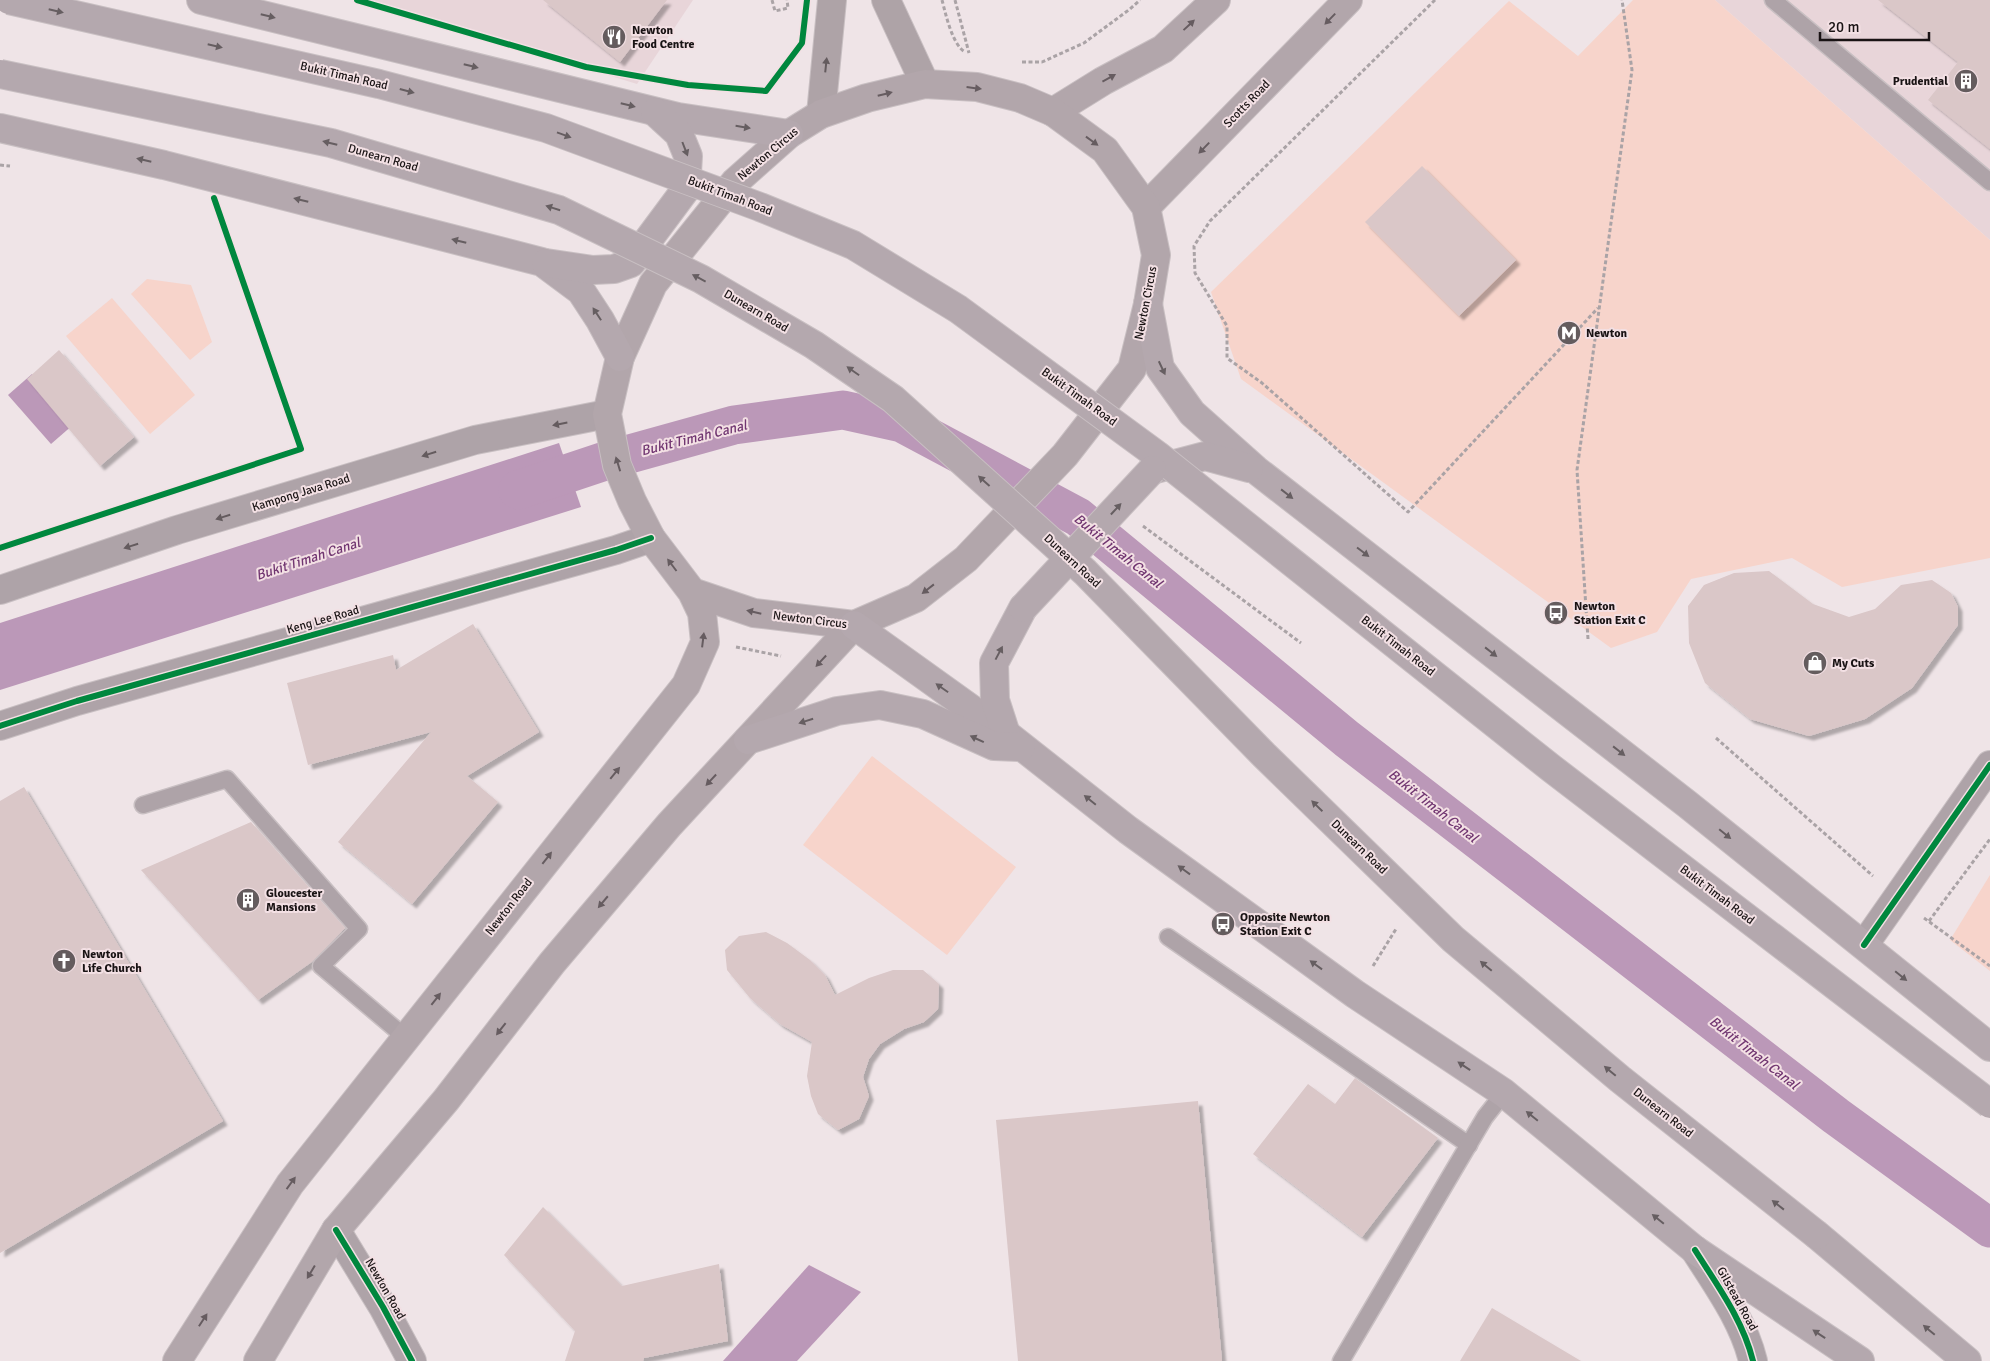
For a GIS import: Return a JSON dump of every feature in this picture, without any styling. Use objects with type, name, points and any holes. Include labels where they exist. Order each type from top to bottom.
[{"type":"highway","name":"Bukit Timah Road","points":[[9,0],[379,84],[546,128],[760,207],[853,245],[958,309],[1157,455],[1551,768],[1990,1104]]},
{"type":"highway","points":[[201,0],[655,112],[789,134]]},
{"type":"highway","name":"Dunearn Road","points":[[0,74],[331,143],[559,210],[701,279],[814,344],[893,399],[1085,572],[1264,755],[1454,939],[1620,1079],[1817,1235],[1967,1361]]},
{"type":"highway","points":[[0,128],[164,165],[542,262],[593,270],[614,268],[631,263],[686,189],[688,156],[679,134],[655,112]]},
{"type":"highway","points":[[542,262],[581,292],[600,320],[620,357]]},
{"type":"highway","points":[[1148,304],[1160,368],[1192,413],[1256,470],[1687,804],[1990,1046]]},
{"type":"highway","points":[[1015,741],[995,700],[994,663],[1023,608],[1152,470],[1206,456],[1256,470]]},
{"type":"highway","points":[[854,625],[1015,741],[1128,830],[1355,994],[1504,1093],[1695,1250],[1860,1361]]},
{"type":"highway","points":[[748,740],[837,711],[880,705],[923,714],[994,746],[1015,741]]},
{"type":"main road","points":[[822,114],[832,0]]},
{"type":"main road","points":[[886,0],[925,84]]},
{"type":"main road","points":[[1052,112],[1163,49],[1216,0]]},
{"type":"main road","name":"Scotts Road","points":[[1146,207],[1348,0]]},
{"type":"main road","name":"Newton Circus","points":[[925,84],[977,87],[1020,98],[1052,112],[1105,150],[1146,207],[1156,255],[1148,304],[1132,369],[1065,455],[966,558],[916,598],[854,625],[754,613],[692,592],[651,538],[632,501],[618,465],[608,420],[620,357],[654,284],[735,182],[789,134],[822,114],[867,98],[925,84]]},
{"type":"main road","name":"Newton Road","points":[[177,1361],[290,1184],[686,685],[705,642],[702,613],[692,592]]},
{"type":"main road","points":[[258,1361],[336,1230],[446,1100],[552,963],[669,825],[854,625]]},
{"type":"street","name":"Kampong Java Road","points":[[0,590],[177,530],[475,440],[608,420]]},
{"type":"street","name":"Keng Lee Road","points":[[0,726],[77,701],[616,550],[651,538]]},
{"type":"street","points":[[1864,945],[1990,765]]},
{"type":"street","name":"Newton Road","points":[[336,1230],[383,1307],[412,1361]]},
{"type":"street","name":"Gilstead Road","points":[[1695,1250],[1736,1316],[1749,1345],[1752,1361]]},
{"type":"lane","points":[[1773,0],[1990,182]]},
{"type":"lane","points":[[143,804],[227,779],[358,929],[321,966],[406,1038]]},
{"type":"lane","points":[[1168,937],[1469,1145]]},
{"type":"lane","points":[[1341,1361],[1485,1117],[1504,1093]]},
{"type":"path","points":[[772,0],[775,11],[788,8],[787,0]]},
{"type":"path","points":[[942,0],[950,28],[960,49],[969,54],[955,0]]},
{"type":"path","points":[[1015,62],[1042,62],[1084,43],[1130,10],[1140,0]]},
{"type":"path","points":[[1435,0],[1210,221],[1194,246],[1195,273],[1227,326],[1227,358],[1262,383],[1408,512],[1598,308]]},
{"type":"path","points":[[1588,639],[1577,470],[1632,70],[1622,0]]},
{"type":"path","points":[[727,645],[785,657]]},
{"type":"path","points":[[1716,738],[1897,897],[1990,966]]},
{"type":"path","points":[[1929,921],[1990,839]]},
{"type":"path","points":[[1355,994],[1398,926]]},
{"type":"shaded area","points":[[365,0],[693,0],[637,84]]},
{"type":"shaded area","points":[[1633,0],[1715,0],[1990,240],[1990,558],[1842,587],[1792,558],[1691,579],[1657,632],[1611,648],[1241,379],[1211,292],[1509,1],[1578,56]]},
{"type":"shaded area","points":[[1715,0],[1990,0],[1990,240]]},
{"type":"shaded area","points":[[147,279],[191,285],[212,342],[190,360],[131,294]]},
{"type":"shaded area","points":[[112,298],[195,395],[150,434],[66,336]]},
{"type":"shaded area","points":[[872,756],[1016,867],[947,955],[803,845]]},
{"type":"shaded area","points":[[1990,875],[1990,971],[1950,940]]},
{"type":"water","points":[[32,374],[74,424],[51,444],[8,395]]},
{"type":"water","points":[[559,443],[581,507],[0,690],[0,623]]},
{"type":"water","points":[[809,1265],[861,1292],[797,1361],[723,1361]]},
{"type":"building","name":"Newton Food Centre","points":[[543,0],[667,0],[620,62]]},
{"type":"building","name":"Prudential","points":[[1878,0],[1990,0],[1990,149],[1928,100],[1958,62]]},
{"type":"building","points":[[1422,166],[1516,260],[1459,316],[1365,222]]},
{"type":"building","points":[[59,350],[134,437],[100,466],[27,379]]},
{"type":"building","points":[[1769,571],[1813,604],[1849,617],[1875,609],[1901,585],[1932,580],[1951,593],[1958,607],[1958,625],[1912,688],[1865,719],[1809,736],[1750,719],[1705,683],[1689,643],[1688,606],[1704,585],[1734,573]]},
{"type":"building","points":[[473,624],[539,732],[467,776],[498,802],[412,904],[338,842],[431,732],[308,765],[287,683],[393,655],[396,670]]},
{"type":"building","name":"Newton Life Church","points":[[24,787],[223,1121],[0,1253],[0,801]]},
{"type":"building","name":"Gloucester Mansions","points":[[251,822],[345,928],[313,961],[258,1000],[141,870]]},
{"type":"building","points":[[766,932],[787,943],[810,960],[825,975],[835,995],[869,978],[893,970],[923,970],[939,984],[938,1009],[924,1022],[904,1029],[880,1044],[869,1059],[863,1077],[869,1096],[859,1119],[838,1130],[818,1114],[811,1096],[807,1076],[812,1042],[780,1024],[750,998],[727,970],[725,950],[739,936]]},
{"type":"building","points":[[1355,1078],[1438,1138],[1362,1237],[1253,1154],[1308,1084],[1335,1104]]},
{"type":"building","points":[[1198,1101],[1222,1361],[1018,1361],[996,1120]]},
{"type":"building","points":[[543,1207],[622,1286],[719,1264],[728,1341],[644,1358],[643,1361],[565,1361],[575,1331],[504,1255]]},
{"type":"building","points":[[1492,1308],[1581,1361],[1460,1361]]},
{"type":"waterway","name":"Bukit Timah Canal","points":[[518,490],[608,460],[734,425],[843,410],[902,423],[1078,517],[1347,739],[1836,1116],[1990,1228]]},
{"type":"cycle path","points":[[357,0],[586,67],[688,85],[766,91],[802,43],[807,0]]},
{"type":"cycle path","points":[[0,548],[301,449],[214,198]]},
{"type":"cycle path","points":[[0,726],[77,701],[616,550],[651,538]]},
{"type":"cycle path","points":[[1864,945],[1990,765]]},
{"type":"cycle path","points":[[336,1230],[383,1307],[412,1361]]},
{"type":"cycle path","points":[[1695,1250],[1736,1317],[1749,1346],[1753,1361]]},
{"type":"place","name":"Newton Food Centre","points":[[614,37]]},
{"type":"place","name":"Prudential","points":[[1966,81]]},
{"type":"place","name":"Newton","points":[[1569,333]]},
{"type":"place","name":"Newton Station Exit C","points":[[1556,613]]},
{"type":"place","name":"My Cuts","points":[[1815,663]]},
{"type":"place","name":"Gloucester Mansions","points":[[248,900]]},
{"type":"place","name":"Opposite Newton Station Exit C","points":[[1223,924]]},
{"type":"place","name":"Newton Life Church","points":[[64,961]]}]
